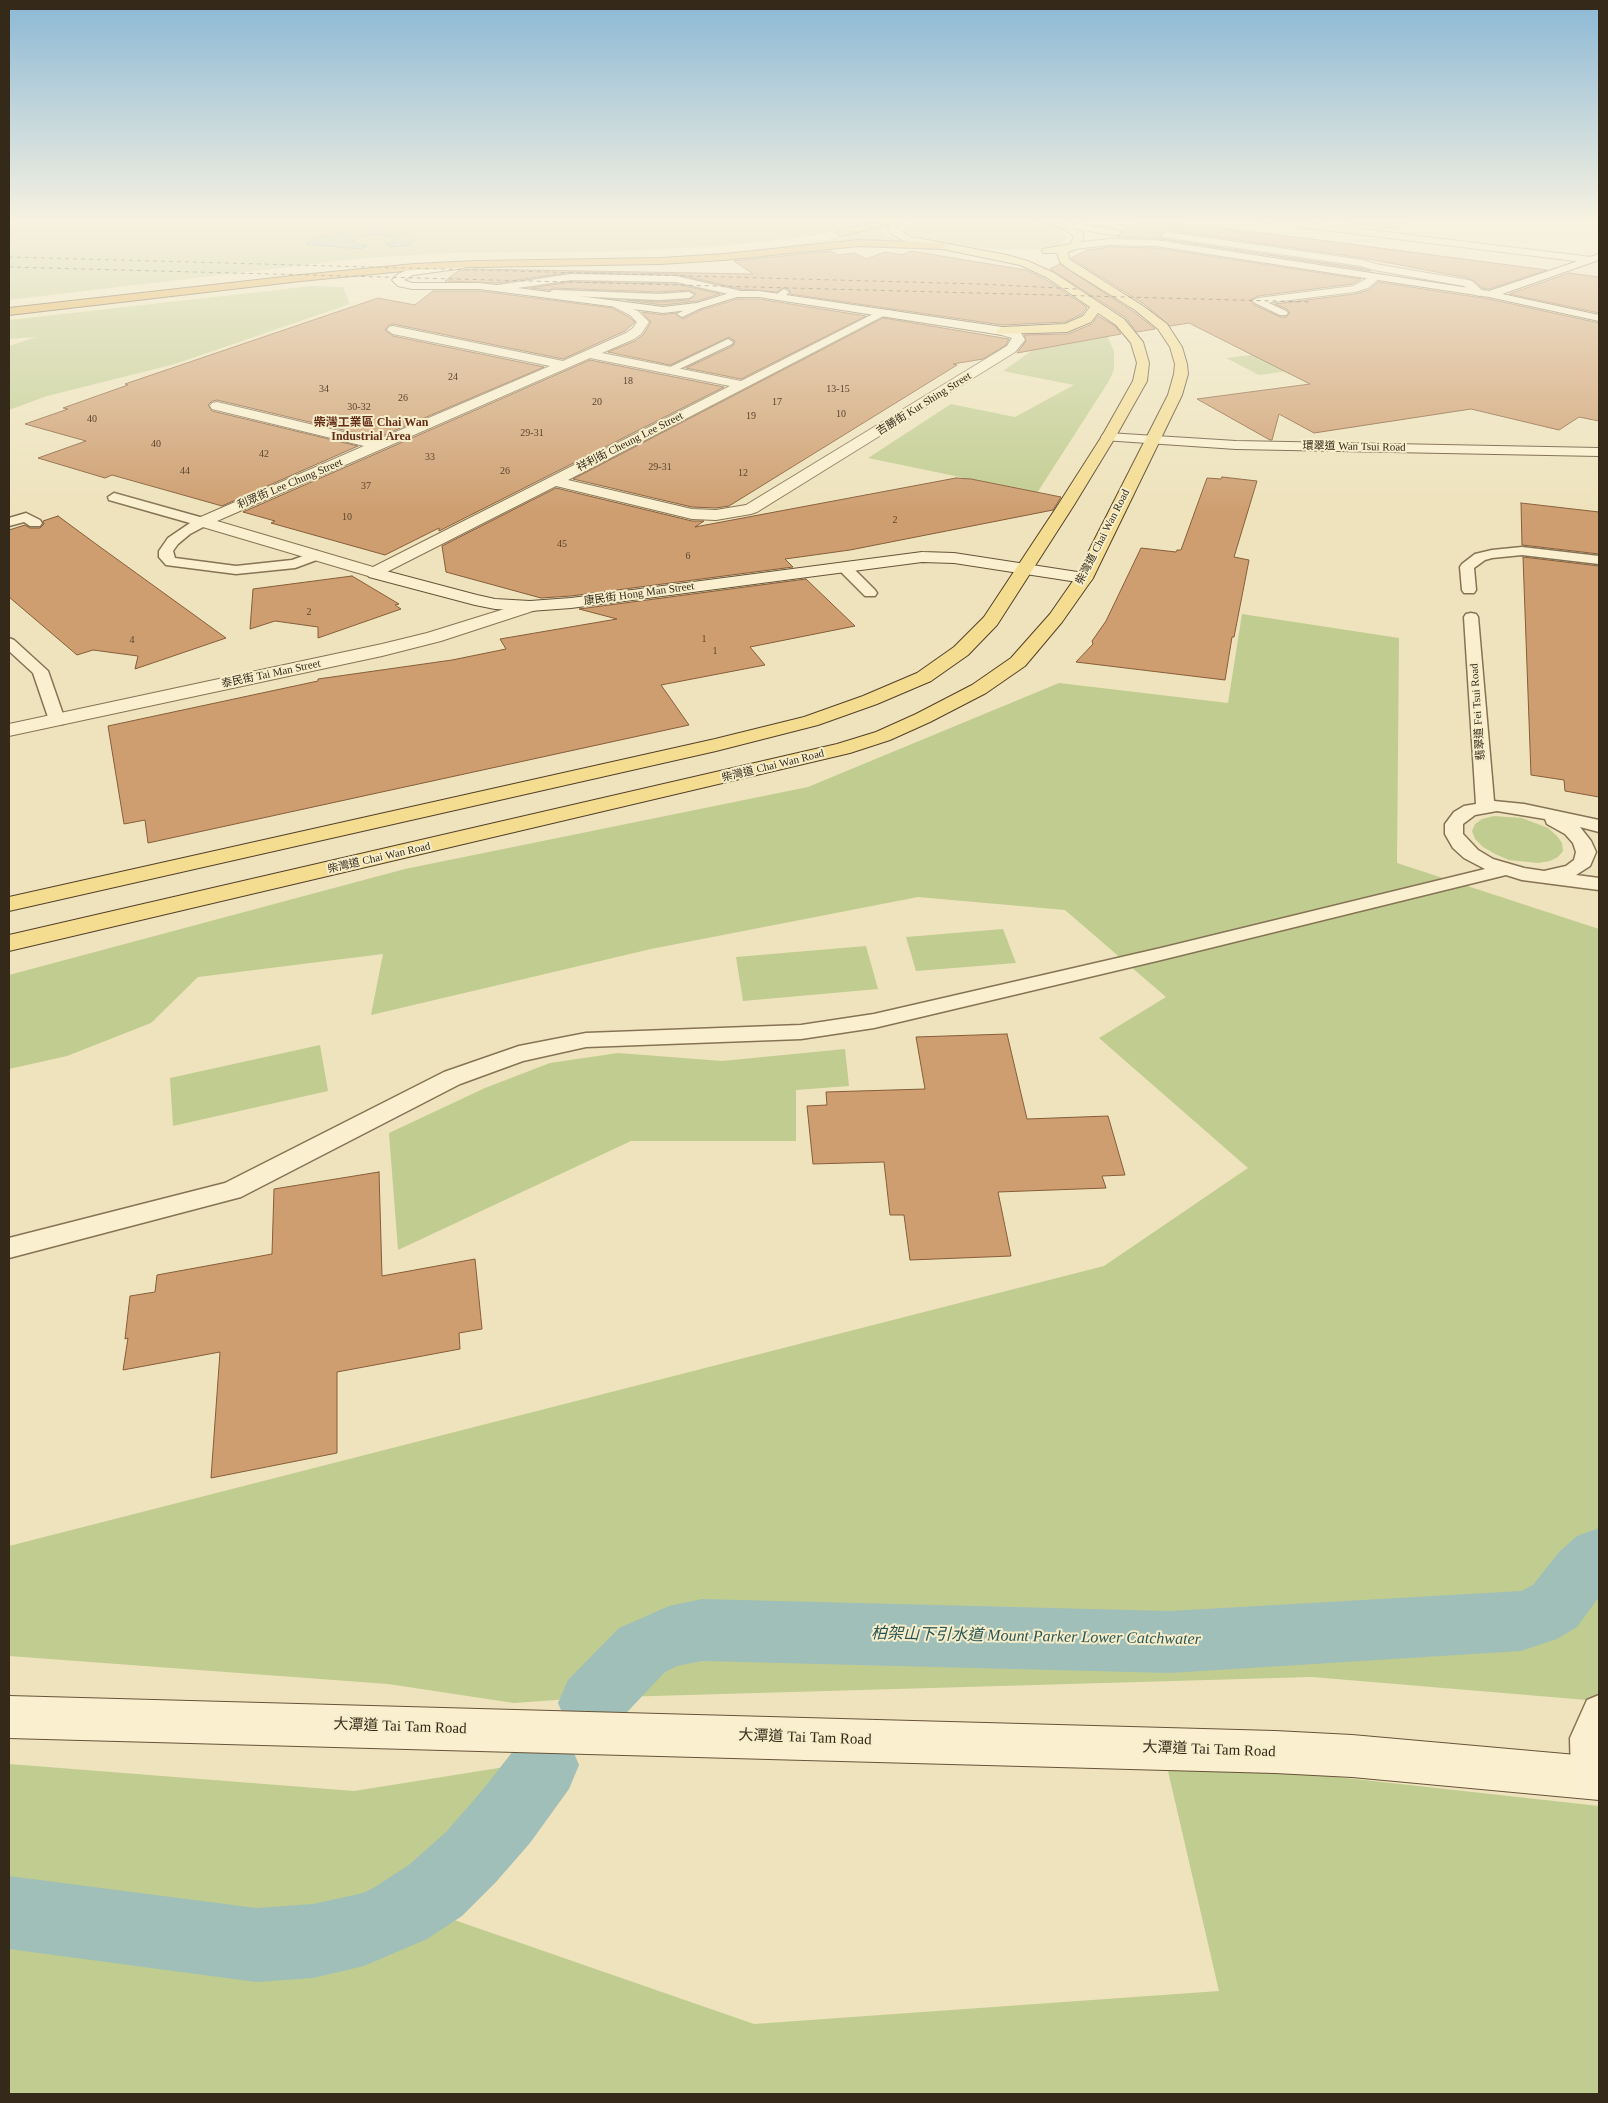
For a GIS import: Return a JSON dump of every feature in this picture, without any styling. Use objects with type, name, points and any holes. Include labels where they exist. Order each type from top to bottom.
[{"type":"main road","points":[[1002,330],[1067,328],[1089,317]]},
{"type":"main road","points":[[9,904],[707,747],[811,721],[870,700],[924,677],[962,651],[991,620],[1108,437],[1140,381],[1143,363],[1137,342],[1114,317]]},
{"type":"main road","name":"柴灣道 Chai Wan Road","points":[[9,943],[843,749],[923,718],[960,699],[1018,662],[1056,618],[1084,578],[1180,383],[1181,364],[1176,347],[1166,332],[1152,317]]},
{"type":"street","name":"利眾街 Lee Chung Street","points":[[202,522],[630,336],[642,326],[643,322],[639,317]]},
{"type":"street","name":"祥利街 Cheung Lee Street","points":[[375,572],[875,317]]},
{"type":"street","points":[[918,317],[1002,330]]},
{"type":"street","points":[[393,330],[565,365]]},
{"type":"street","name":"吉勝街 Kut Shing Street","points":[[553,481],[692,514],[716,515],[751,509],[1011,349],[1019,340],[1017,336],[1002,330]]},
{"type":"street","points":[[589,354],[743,384]]},
{"type":"street","points":[[217,406],[378,445]]},
{"type":"street","name":"環翠道 Wan Tsui Road","points":[[1108,437],[1152,441],[1256,445],[1599,452]]},
{"type":"street","name":"康民街 Hong Man Street","points":[[202,522],[317,556],[495,604],[530,606],[571,603],[908,558],[938,557],[1084,578]]},
{"type":"street","name":"泰民街 Tai Man Street","points":[[9,730],[382,650],[434,637],[530,606]]},
{"type":"street","name":"大潭道 Tai Tam Road","points":[[9,1716],[1275,1752],[1352,1756],[1594,1778]]},
{"type":"lane","points":[[669,370],[728,342]]},
{"type":"lane","points":[[114,497],[202,522]]},
{"type":"lane","points":[[9,522],[26,517],[35,523]]},
{"type":"lane","points":[[202,522],[173,541],[166,551],[166,557],[178,565],[236,570],[295,564],[317,556]]},
{"type":"lane","points":[[1470,590],[1468,567],[1480,557],[1492,554],[1522,551],[1599,560]]},
{"type":"lane","points":[[844,567],[870,593]]},
{"type":"lane","name":"翡翠道 Fei Tsui Road","points":[[1471,617],[1485,807]]},
{"type":"lane","points":[[9,643],[40,671],[57,720]]},
{"type":"lane","points":[[1599,826],[1510,807],[1485,807],[1470,810],[1460,816],[1454,824],[1454,834],[1460,844],[1471,854],[1486,863],[1505,870],[1599,884]]},
{"type":"lane","points":[[1537,813],[1556,820],[1572,830],[1582,841],[1586,852],[1583,862],[1574,870],[1558,875],[1538,876]]},
{"type":"lane","points":[[9,1248],[232,1190],[452,1078],[520,1054],[586,1040],[802,1032],[874,1021],[1161,954],[1505,870]]},
{"type":"lane","points":[[1594,1778],[1587,1738],[1599,1712]]},
{"type":"green space","points":[[34,317],[312,317],[175,364],[47,396],[9,410],[9,346],[36,337],[9,339],[9,320]]},
{"type":"green space","points":[[1107,335],[1114,351],[1114,370],[1109,381],[1037,493],[868,458],[951,404],[1015,417],[1074,385],[1003,371],[1037,347]]},
{"type":"green space","points":[[1324,346],[1358,362],[1259,375],[1226,358]]},
{"type":"green space","points":[[1242,614],[1399,638],[1397,863],[1599,929],[1599,1701],[1312,1677],[584,1698],[514,1703],[388,1684],[9,1656],[9,1546],[1104,1266],[1248,1168],[1099,1038],[1166,997],[1065,910],[918,897],[651,949],[371,1015],[383,954],[198,977],[151,1023],[67,1056],[9,1069],[9,975],[405,869],[808,787],[1059,683],[1228,703]]},
{"type":"green space","points":[[1494,816],[1522,818],[1548,828],[1562,843],[1563,851],[1558,857],[1550,861],[1538,863],[1509,860],[1495,854],[1483,847],[1475,839],[1472,831],[1475,824],[1482,819]]},
{"type":"green space","points":[[1003,929],[1016,963],[916,971],[906,937]]},
{"type":"green space","points":[[866,946],[878,989],[743,1001],[736,957]]},
{"type":"green space","points":[[320,1045],[328,1091],[173,1126],[170,1078]]},
{"type":"green space","points":[[845,1049],[849,1086],[796,1090],[796,1141],[631,1141],[398,1250],[389,1133],[485,1088],[550,1063],[618,1053],[722,1061]]},
{"type":"green space","points":[[1165,1758],[1599,1806],[1599,2094],[9,2094],[9,1764],[354,1791],[549,1760],[437,1914],[754,2024],[1219,1991]]},
{"type":"building","points":[[322,317],[629,317],[635,322],[625,331],[563,359],[393,324],[389,325],[385,330],[393,336],[544,367],[377,438],[217,400],[212,401],[208,405],[212,411],[358,446],[222,506],[112,475],[105,478],[38,458],[86,441],[25,424],[68,409],[63,408],[128,385],[125,384]]},
{"type":"building","points":[[647,317],[681,317],[683,319],[687,317],[864,317],[741,379],[686,368],[733,346],[735,341],[729,337],[670,365],[608,352],[635,341],[643,335],[651,322]]},
{"type":"building","points":[[948,317],[1075,317],[1065,322],[1002,325]]},
{"type":"building","points":[[1097,317],[1100,317],[1115,326],[1121,334],[1017,353],[1026,341],[1024,335],[1068,334],[1092,324]]},
{"type":"building","points":[[1125,317],[1140,317],[1155,329],[1137,332]]},
{"type":"building","points":[[1160,317],[1572,317],[1599,323],[1599,421],[1579,417],[1559,430],[1471,409],[1314,433],[1279,414],[1272,440],[1270,440],[1197,399],[1310,384],[1189,323],[1170,326]]},
{"type":"building","points":[[883,318],[1009,339],[1006,345],[983,359],[953,364],[957,365],[729,506],[716,508],[692,507],[573,479]]},
{"type":"building","points":[[590,360],[724,387],[439,531],[439,528],[385,555],[271,523],[275,521],[243,512]]},
{"type":"building","points":[[1222,477],[1257,481],[1234,557],[1249,560],[1234,637],[1232,637],[1225,680],[1076,662],[1093,644],[1092,641],[1106,621],[1141,548],[1176,552],[1181,550],[1207,478],[1221,479]]},
{"type":"building","points":[[956,478],[971,479],[1061,497],[1053,510],[850,550],[785,559],[793,567],[571,596],[541,598],[446,572],[442,546],[556,488],[692,521],[704,521],[695,527]]},
{"type":"building","points":[[1521,503],[1599,512],[1599,554],[1522,545]]},
{"type":"building","points":[[58,516],[226,638],[135,669],[138,656],[93,650],[77,655],[9,597],[9,530],[25,525],[30,528],[40,528],[44,524],[43,521]]},
{"type":"building","points":[[1523,557],[1599,566],[1599,797],[1565,791],[1564,780],[1531,775]]},
{"type":"building","points":[[352,576],[399,604],[395,605],[401,609],[318,638],[318,627],[275,621],[250,629],[253,589]]},
{"type":"building","points":[[806,579],[855,626],[750,647],[765,665],[661,685],[689,725],[148,843],[145,820],[124,824],[108,726],[318,681],[318,679],[452,660],[506,649],[500,639],[617,619],[579,609]]},
{"type":"building","points":[[1007,1034],[1027,1119],[1108,1116],[1125,1175],[1102,1176],[1106,1188],[998,1192],[1011,1256],[910,1260],[904,1215],[890,1215],[884,1162],[813,1164],[807,1106],[827,1105],[826,1092],[925,1089],[916,1037]]},
{"type":"building","points":[[379,1172],[382,1276],[475,1259],[482,1329],[459,1333],[460,1349],[337,1372],[337,1453],[211,1478],[220,1352],[123,1370],[128,1338],[125,1339],[130,1296],[155,1292],[157,1275],[272,1254],[274,1189]]},
{"type":"waterway","name":"柏架山下引水道 Mount Parker Lower Catchwater","points":[[591,1703],[642,1650],[669,1637],[702,1630],[1170,1642],[1521,1621],[1535,1618],[1555,1606],[1581,1572],[1599,1556]]},
{"type":"waterway","name":"柏架山下引水道 Mount Parker Lower Catchwater","points":[[9,1913],[256,1945],[313,1941],[364,1929],[401,1913],[436,1890],[471,1857],[505,1818],[545,1765]]},
{"type":"district","name":"柴灣工業區 Chai Wan Industrial Area","points":[[371,430]]}]
